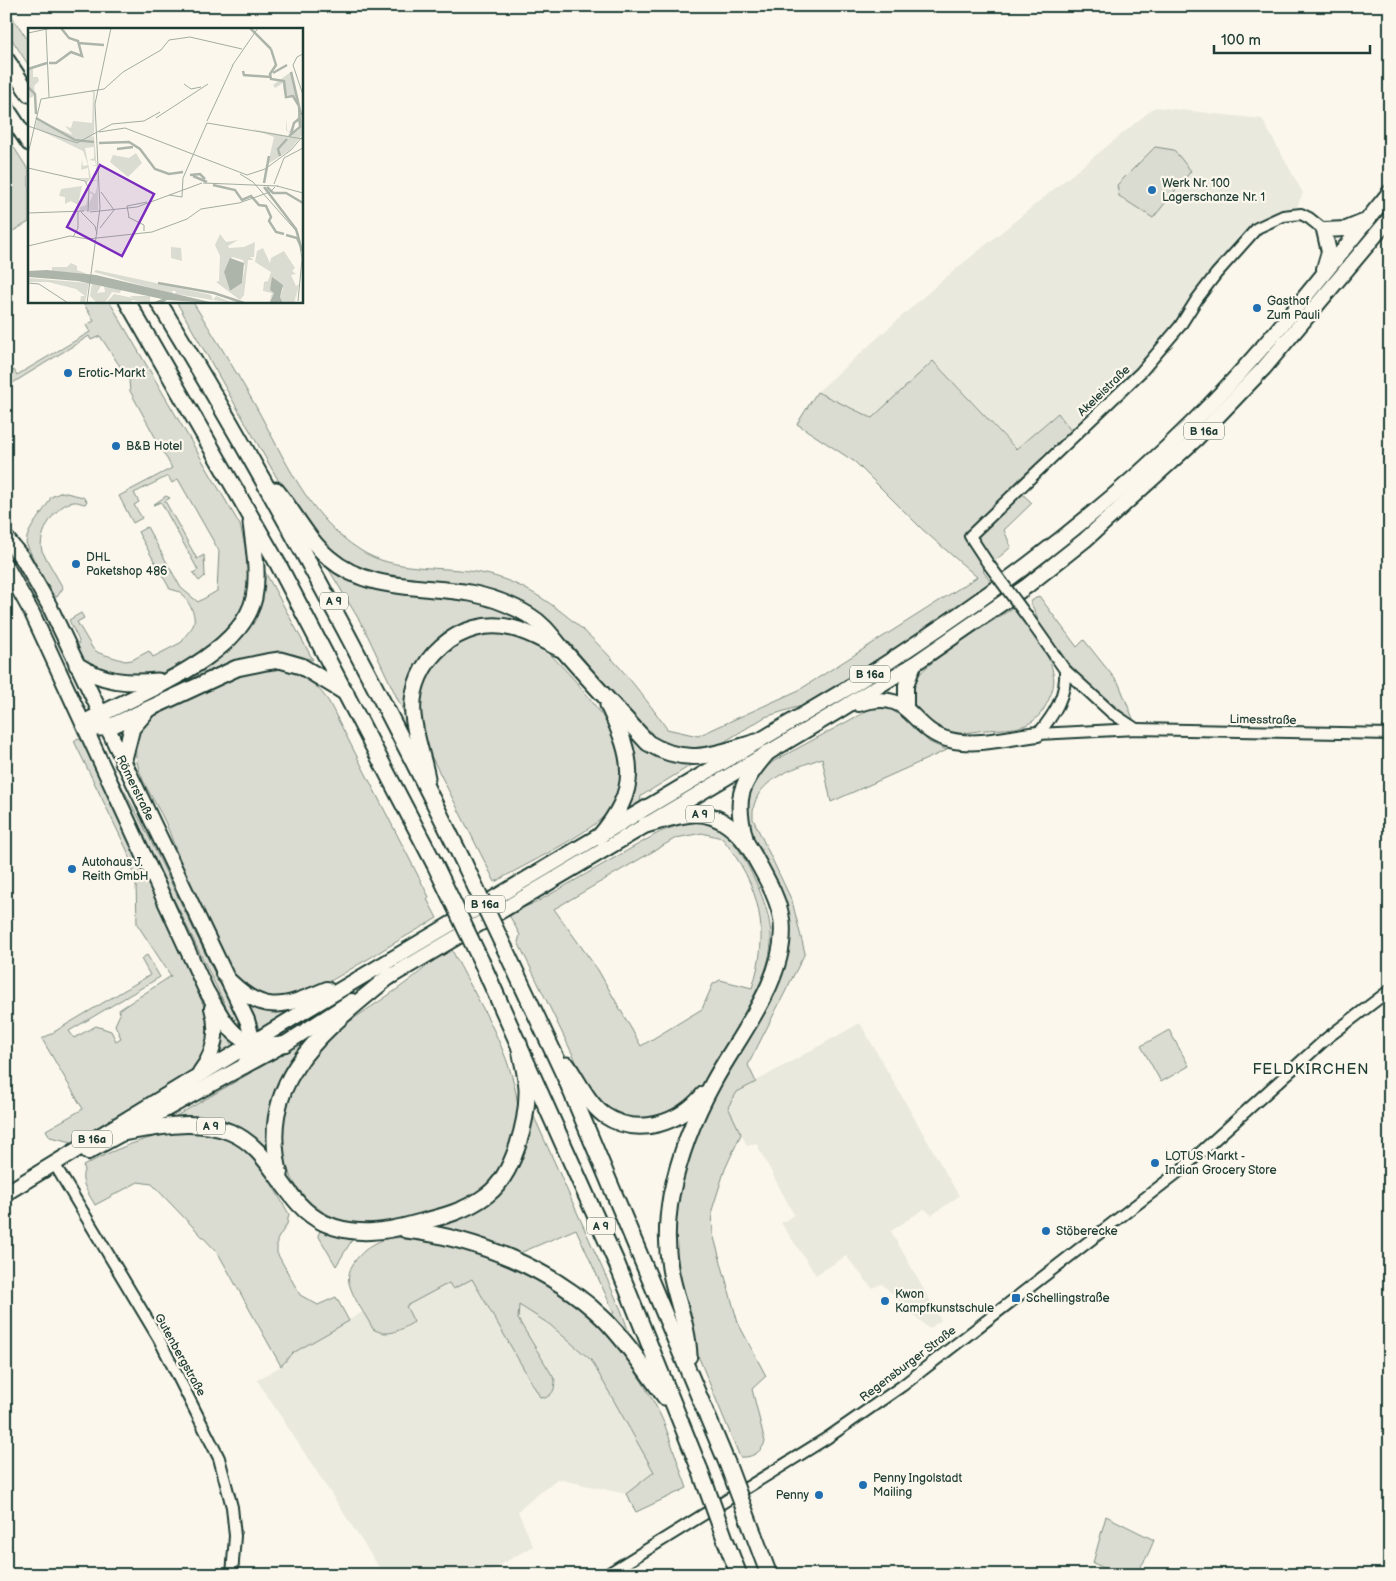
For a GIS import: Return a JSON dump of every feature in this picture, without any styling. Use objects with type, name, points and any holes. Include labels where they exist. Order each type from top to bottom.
[{"type":"highway","points":[[6,59],[28,92]]},
{"type":"highway","points":[[6,108],[28,141]]},
{"type":"highway","name":"A 9","points":[[128,302],[250,514],[434,863],[482,963],[618,1264],[700,1470],[739,1575]]},
{"type":"highway","name":"A 9","points":[[159,302],[334,612],[466,862]]},
{"type":"highway","name":"A 9","points":[[229,424],[305,532],[329,559],[373,580],[399,586],[469,593],[490,598],[531,617],[547,629],[564,651],[648,743],[664,753],[695,758],[756,742]]},
{"type":"highway","name":"A 9","points":[[271,484],[429,784],[561,1056],[689,1356],[698,1392]]},
{"type":"highway","name":"A 9","points":[[100,714],[167,680],[220,648],[246,620],[254,600],[256,580],[250,514]]},
{"type":"highway","name":"A 9","points":[[429,784],[413,715],[413,702],[420,674],[428,661],[446,642],[466,630],[490,625],[512,627],[531,634],[564,651]]},
{"type":"highway","points":[[84,723],[101,730],[146,712],[237,668],[280,660],[301,666],[346,694]]},
{"type":"highway","name":"A 9","points":[[77,665],[94,675],[119,683],[167,680]]},
{"type":"highway","name":"A 9","points":[[599,837],[621,808],[628,784],[625,748],[603,695]]},
{"type":"highway","points":[[123,763],[132,728],[146,712]]},
{"type":"highway","points":[[84,723],[100,714]]},
{"type":"highway","name":"A 9","points":[[689,1356],[689,1337],[670,1268],[669,1216],[678,1166],[686,1141],[711,1085],[769,985],[781,946],[780,913],[746,843],[740,822],[739,800],[744,784],[751,772],[767,753]]},
{"type":"highway","name":"A 9","points":[[645,825],[679,816],[704,815],[730,827],[746,843]]},
{"type":"highway","name":"A 9","points":[[507,947],[566,1079],[698,1392],[727,1463],[768,1575]]},
{"type":"highway","name":"A 9","points":[[281,1178],[275,1154],[274,1127],[279,1100],[285,1085],[311,1045],[391,975]]},
{"type":"highway","name":"A 9","points":[[397,1229],[451,1214],[466,1207],[487,1195],[503,1176],[519,1140],[525,1110],[527,1087],[518,1043]]},
{"type":"highway","name":"A 9","points":[[561,1056],[590,1100],[604,1114],[633,1125],[650,1126],[670,1121],[698,1102],[711,1085]]},
{"type":"highway","name":"A 9","points":[[122,1133],[188,1124],[220,1128],[232,1132],[251,1145],[281,1178],[306,1211],[325,1223],[354,1231],[397,1229],[439,1234],[473,1244],[525,1265],[552,1280],[604,1319],[677,1412]]},
{"type":"main road","name":"B 16a","points":[[6,1193],[55,1165],[74,1150],[301,1013],[848,688],[980,602],[1109,500],[1194,421],[1237,374],[1390,192]]},
{"type":"main road","name":"B 16a","points":[[55,1165],[75,1159],[285,1044],[391,975],[835,713],[914,664],[1027,586],[1085,540],[1197,438],[1264,368],[1390,218]]},
{"type":"main road","points":[[1323,273],[1329,252],[1324,230],[1346,229],[1368,219]]},
{"type":"main road","name":"Römerstraße","points":[[6,538],[39,584],[223,974],[247,1020],[252,1037],[251,1052],[244,1066]]},
{"type":"main road","name":"Römerstraße","points":[[6,566],[28,605],[84,723],[206,990],[228,1026],[240,1038],[251,1044]]},
{"type":"main road","points":[[906,708],[906,685],[914,664]]},
{"type":"main road","points":[[835,713],[879,698],[898,702],[938,737],[951,741],[971,742],[1038,734]]},
{"type":"main road","points":[[223,974],[245,994],[267,1004],[281,1005],[296,1003],[372,971]]},
{"type":"main road","points":[[198,1075],[207,1063],[216,1035],[215,1017],[206,990]]},
{"type":"main road","points":[[251,1044],[271,1046],[285,1044]]},
{"type":"street","name":"Akeleistraße","points":[[1065,670],[970,536],[1142,372],[1180,326],[1196,299],[1244,240],[1257,228],[1270,221],[1296,214],[1309,218],[1324,230]]},
{"type":"street","points":[[1065,670],[1112,713],[1136,729]]},
{"type":"street","points":[[1038,734],[1061,700],[1066,681],[1065,670]]},
{"type":"street","name":"Limesstraße","points":[[1038,734],[1136,729],[1390,734]]},
{"type":"street","name":"Regensburger Straße","points":[[606,1575],[827,1438],[902,1386],[1181,1170],[1328,1038],[1390,990]]},
{"type":"street","name":"Gutenbergstraße","points":[[55,1165],[158,1339],[219,1458],[232,1507],[235,1536],[232,1575]]},
{"type":"shaded area","points":[[6,7],[28,40],[28,64],[6,30]]},
{"type":"shaded area","points":[[1155,107],[1262,119],[1303,193],[1297,207],[1261,220],[1239,236],[1194,293],[1164,340],[1071,431],[1058,413],[1017,449],[933,361],[872,418],[817,392],[940,282]]},
{"type":"shaded area","points":[[6,135],[28,169],[28,223],[6,235],[6,227],[9,225],[6,203]]},
{"type":"shaded area","points":[[1155,147],[1174,150],[1191,171],[1153,218],[1119,196],[1117,185]]},
{"type":"shaded area","points":[[83,302],[110,302],[240,525],[249,562],[248,597],[236,626],[206,651],[164,672],[145,677],[127,678],[91,667],[79,655],[77,648],[79,641],[69,620],[81,613],[84,618],[77,622],[93,649],[99,653],[125,661],[132,660],[149,651],[153,657],[182,642],[193,626],[194,617],[181,592],[170,589],[138,532],[147,527],[181,588],[198,602],[217,591],[219,551],[178,479],[172,483],[168,476],[134,493],[139,502],[134,505],[142,518],[133,523],[119,496],[172,468],[130,391],[129,380],[100,336],[91,340],[89,336],[11,384],[6,376],[14,370],[17,375],[90,332],[86,325],[94,321]]},
{"type":"shaded area","points":[[177,302],[193,302],[247,392],[299,485],[326,521],[342,536],[360,550],[388,562],[481,573],[509,581],[536,595],[562,613],[610,657],[631,681],[667,729],[698,736],[799,690],[977,577],[923,530],[855,462],[797,424],[817,392],[872,418],[933,361],[1016,449],[1058,413],[1071,431],[1013,485],[1032,503],[1004,530],[1011,547],[983,571],[993,585],[807,704],[765,717],[719,745],[700,752],[661,744],[645,732],[571,644],[535,612],[406,583],[353,567],[332,554],[285,492]]},
{"type":"shaded area","points":[[62,492],[83,497],[87,501],[85,504],[75,502],[61,508],[49,521],[42,537],[42,551],[63,588],[57,597],[50,594],[26,543],[29,531],[51,497]]},
{"type":"shaded area","points":[[166,496],[170,498],[165,501],[197,559],[204,555],[205,576],[199,581],[193,573],[198,570],[161,502],[153,505]]},
{"type":"shaded area","points":[[325,563],[510,611],[549,636],[529,628],[440,640],[410,715],[406,717],[364,628]]},
{"type":"shaded area","points":[[264,570],[313,660],[293,654],[273,654],[136,710],[135,707],[191,677],[209,665],[240,636],[252,619],[261,600]]},
{"type":"shaded area","points":[[1039,596],[1077,647],[1084,640],[1119,684],[1134,721],[1084,679],[1052,643],[1041,627],[1030,602]]},
{"type":"shaded area","points":[[1013,608],[1037,639],[1051,664],[1054,677],[1053,686],[1044,709],[1031,722],[1015,728],[955,733],[935,725],[918,709],[911,698],[916,679],[923,670],[947,651]]},
{"type":"shaded area","points":[[484,631],[520,638],[535,644],[551,655],[595,705],[618,747],[622,768],[621,789],[611,809],[602,818],[574,838],[495,882],[425,744],[418,723],[419,697],[426,674],[449,647]]},
{"type":"shaded area","points":[[277,668],[293,671],[307,678],[329,702],[429,897],[427,899],[437,918],[320,986],[299,995],[280,998],[263,995],[248,988],[230,970],[190,884],[165,822],[139,771],[136,750],[139,734],[147,719],[235,677]]},
{"type":"shaded area","points":[[876,706],[896,708],[929,742],[947,750],[831,802],[822,758],[775,778],[758,795],[754,806],[753,819],[792,901],[805,953],[748,1065],[756,1082],[737,1092],[728,1107],[741,1134],[725,1169],[712,1210],[713,1234],[738,1323],[766,1376],[752,1389],[765,1442],[755,1454],[748,1457],[740,1457],[699,1358],[686,1317],[673,1249],[676,1196],[696,1130],[788,950],[753,850],[743,812],[743,799],[751,784],[774,761]]},
{"type":"shaded area","points":[[621,721],[693,764],[641,796],[640,804],[623,814]]},
{"type":"shaded area","points":[[78,738],[84,742],[203,1004],[208,1022],[208,1039],[203,1056],[192,1071],[72,1142],[50,1137],[46,1130],[83,1109],[42,1039],[150,975],[141,959],[147,955],[160,977],[69,1031],[74,1038],[96,1026],[111,1031],[116,1041],[121,1038],[115,1025],[120,1014],[119,1010],[171,976],[137,924],[136,881],[127,850],[74,741]]},
{"type":"shaded area","points":[[117,777],[144,827],[219,982],[239,1016],[235,1020],[232,1019],[115,778]]},
{"type":"shaded area","points":[[690,821],[700,822],[717,828],[731,840],[742,855],[760,892],[767,912],[771,943],[767,966],[758,988],[719,1059],[700,1088],[675,1111],[660,1117],[642,1119],[627,1117],[613,1112],[593,1095],[518,942],[520,935],[508,913],[535,903],[660,832]],"holes":[[[702,833],[722,838],[745,873],[758,909],[761,947],[752,988],[720,980],[713,984],[702,1009],[641,1046],[598,970],[554,909],[676,838]]]},
{"type":"shaded area","points":[[451,948],[496,1034],[514,1082],[518,1105],[517,1127],[509,1152],[495,1177],[484,1189],[471,1198],[435,1213],[414,1218],[373,1223],[339,1219],[327,1214],[316,1207],[298,1189],[283,1154],[280,1120],[289,1091],[300,1070],[323,1043]]},
{"type":"shaded area","points":[[247,1001],[290,1012],[259,1030],[244,1002]]},
{"type":"shaded area","points":[[860,1023],[959,1196],[932,1215],[924,1209],[891,1231],[941,1320],[929,1329],[882,1284],[872,1288],[846,1256],[816,1275],[781,1223],[794,1215],[756,1143],[747,1146],[728,1107],[737,1092]]},
{"type":"shaded area","points":[[1169,1030],[1189,1066],[1161,1082],[1141,1046]]},
{"type":"shaded area","points":[[222,1032],[234,1046],[216,1055]]},
{"type":"shaded area","points":[[304,1042],[306,1044],[283,1079],[274,1098],[269,1124],[268,1154],[255,1142],[171,1119]]},
{"type":"shaded area","points":[[531,1110],[621,1310],[636,1352],[607,1317],[614,1313],[576,1229],[513,1256],[427,1226],[494,1196]]},
{"type":"shaded area","points":[[197,1129],[230,1138],[258,1160],[289,1214],[287,1224],[277,1240],[277,1253],[300,1295],[318,1305],[336,1297],[349,1321],[293,1353],[281,1366],[218,1253],[152,1184],[138,1182],[95,1205],[85,1187],[83,1173],[85,1169],[83,1166],[111,1152],[152,1137]]},
{"type":"shaded area","points":[[320,1231],[352,1240],[336,1266],[318,1235]]},
{"type":"shaded area","points":[[410,1237],[464,1250],[518,1270],[550,1287],[585,1314],[617,1347],[655,1403],[687,1488],[636,1512],[626,1494],[654,1472],[591,1360],[549,1324],[519,1305],[518,1319],[555,1380],[552,1393],[545,1398],[540,1397],[472,1279],[453,1289],[449,1283],[406,1306],[414,1322],[404,1328],[389,1333],[373,1329],[351,1289],[349,1283],[350,1269],[358,1257],[370,1246],[389,1238]]},
{"type":"shaded area","points":[[468,1273],[549,1324],[591,1360],[654,1472],[626,1494],[557,1479],[518,1511],[533,1546],[483,1575],[384,1575],[257,1380],[281,1366],[293,1353],[364,1311]]},
{"type":"shaded area","points":[[1106,1516],[1154,1540],[1143,1563],[1137,1570],[1124,1574],[1093,1563]]},
{"type":"place","name":"Werk Nr. 100 Lagerschanze Nr. 1","points":[[1152,190]]},
{"type":"place","name":"Gasthof Zum Pauli","points":[[1257,308]]},
{"type":"place","name":"Erotic-Markt","points":[[68,373]]},
{"type":"place","name":"B&B Hotel","points":[[116,446]]},
{"type":"place","name":"DHL Paketshop 486","points":[[76,564]]},
{"type":"place","name":"Autohaus J. Reith GmbH","points":[[72,869]]},
{"type":"place","name":"LOTUS Markt - Indian Grocery Store","points":[[1155,1163]]},
{"type":"place","name":"Stöberecke","points":[[1046,1231]]},
{"type":"place","name":"Schellingstraße","points":[[1016,1298]]},
{"type":"place","name":"Kwon Kampfkunstschule","points":[[885,1301]]},
{"type":"place","name":"Penny Ingolstadt Mailing","points":[[863,1485]]},
{"type":"place","name":"Penny","points":[[819,1495]]},
{"type":"district","name":"FELDKIRCHEN","points":[[1311,1069]]}]
